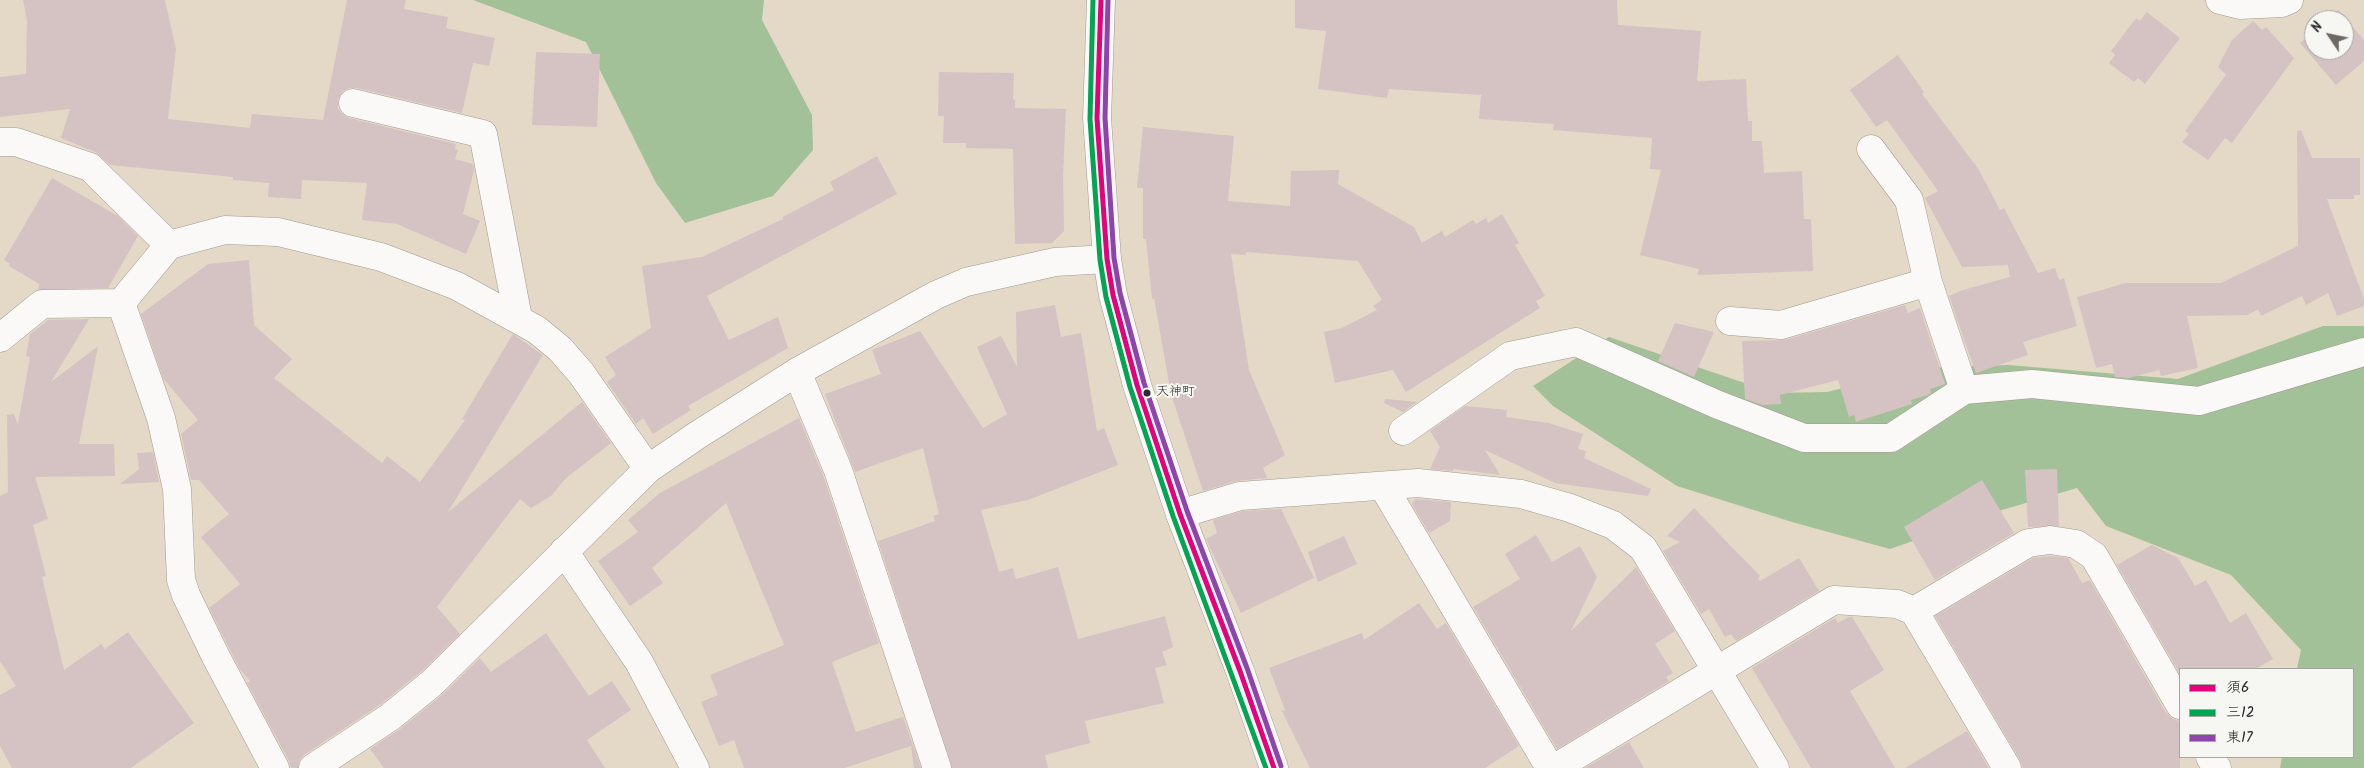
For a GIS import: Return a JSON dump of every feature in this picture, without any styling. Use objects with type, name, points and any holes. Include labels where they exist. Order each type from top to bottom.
[{"type":"street","points":[[1101,0],[1097,118],[1107,259],[1113,295],[1137,385],[1180,514],[1240,671],[1274,768]]},
{"type":"street","points":[[2220,0],[2240,5],[2282,3],[2289,0]]},
{"type":"street","points":[[353,103],[483,134],[518,318]]},
{"type":"street","points":[[0,142],[16,142],[90,167],[170,245]]},
{"type":"street","points":[[1871,150],[1909,200],[1928,282],[1964,390]]},
{"type":"street","points":[[0,338],[42,304],[121,303],[170,245],[225,230],[278,232],[381,256],[457,286],[537,330],[560,349],[581,373],[648,469]]},
{"type":"street","points":[[313,768],[390,716],[432,683],[648,469],[696,436],[797,372],[936,295],[966,282],[1055,262],[1107,259]]},
{"type":"street","points":[[1730,321],[1781,325],[1928,282]]},
{"type":"street","points":[[121,303],[160,418],[177,489],[182,580],[186,595],[216,657],[276,768]]},
{"type":"street","points":[[1403,431],[1510,356],[1576,342],[1716,404],[1804,438],[1891,438],[1964,390],[2032,384],[2199,401],[2364,352]]},
{"type":"street","points":[[797,372],[838,470],[937,768]]},
{"type":"street","points":[[1180,514],[1240,496],[1418,483],[1521,494],[1570,508],[1613,525],[1643,548],[1775,768]]},
{"type":"street","points":[[1383,486],[1550,768]]},
{"type":"street","points":[[1914,611],[2028,543],[2050,540],[2076,544],[2094,556],[2179,703]]},
{"type":"street","points":[[564,552],[639,662],[695,768]]},
{"type":"street","points":[[1555,768],[1834,600],[1897,604],[1914,611],[2007,768]]},
{"type":"green space","points":[[473,0],[764,0],[762,20],[812,115],[813,150],[773,196],[685,223],[656,183],[586,42]]},
{"type":"green space","points":[[2323,326],[2364,326],[2364,768],[2280,768],[2282,758],[2354,758],[2354,668],[2297,668],[2301,650],[2231,575],[2106,526],[2077,488],[2002,510],[1890,549],[1792,522],[1677,486],[1553,406],[1533,386],[1609,337],[1774,393],[1827,392],[1924,368],[2008,365],[2178,379]]},
{"type":"building","points":[[23,0],[165,0],[176,49],[168,119],[250,128],[252,114],[323,120],[347,0],[406,0],[404,9],[448,17],[446,28],[495,38],[489,66],[473,63],[462,113],[357,88],[349,88],[342,92],[338,100],[338,108],[342,114],[349,118],[456,144],[455,149],[458,150],[455,159],[473,164],[474,170],[463,214],[480,221],[466,254],[397,224],[362,220],[367,183],[302,180],[301,199],[268,197],[269,183],[233,180],[233,177],[110,165],[95,152],[61,138],[70,109],[0,117],[0,77],[26,74],[27,20]]},
{"type":"building","points":[[1295,0],[1617,0],[1618,25],[1701,31],[1697,81],[1746,79],[1748,121],[1752,121],[1752,141],[1762,141],[1764,173],[1802,171],[1804,219],[1811,219],[1813,271],[1697,275],[1699,269],[1640,255],[1661,170],[1650,169],[1652,138],[1553,130],[1554,124],[1479,119],[1481,95],[1389,89],[1387,98],[1318,89],[1326,31],[1295,28]]},
{"type":"building","points":[[2147,12],[2180,38],[2145,84],[2138,78],[2134,82],[2109,63],[2115,55],[2111,51],[2136,18],[2140,21]]},
{"type":"building","points":[[2253,21],[2262,30],[2266,27],[2294,58],[2232,143],[2225,138],[2208,160],[2182,142],[2189,134],[2185,131],[2226,75],[2218,67],[2232,40]]},
{"type":"building","points":[[2354,28],[2364,40],[2364,61],[2336,85],[2315,60],[2354,60]]},
{"type":"building","points":[[2304,40],[2304,48],[2300,43]]},
{"type":"building","points":[[536,52],[600,54],[597,127],[532,125]]},
{"type":"building","points":[[1898,55],[1924,92],[1922,94],[1979,170],[2000,210],[2004,208],[2038,273],[2055,268],[2059,280],[2064,278],[2077,326],[2023,342],[2028,355],[1976,373],[1949,296],[1963,290],[2010,277],[2008,265],[1962,267],[1925,198],[1938,191],[1887,120],[1876,127],[1850,90]]},
{"type":"building","points":[[939,72],[1014,73],[1013,99],[1015,100],[1015,108],[1066,109],[1063,175],[1064,231],[1052,243],[1015,244],[1013,149],[966,148],[966,143],[943,143],[944,116],[938,116]]},
{"type":"building","points":[[1143,127],[1234,136],[1228,201],[1290,206],[1291,171],[1339,170],[1338,184],[1414,227],[1422,243],[1442,231],[1445,237],[1473,220],[1476,224],[1486,218],[1488,223],[1502,214],[1519,243],[1515,245],[1545,296],[1536,301],[1540,308],[1406,392],[1393,370],[1335,383],[1324,332],[1342,328],[1377,310],[1373,306],[1382,300],[1358,261],[1246,252],[1246,255],[1231,254],[1249,370],[1285,455],[1263,468],[1267,478],[1236,481],[1203,491],[1171,394],[1154,298],[1152,299],[1146,239],[1143,239],[1143,188],[1137,188]]},
{"type":"building","points":[[2301,130],[2312,158],[2360,158],[2360,195],[2354,195],[2354,199],[2327,199],[2364,299],[2364,306],[2337,316],[2328,293],[2306,305],[2302,296],[2261,316],[2258,309],[2248,315],[2187,316],[2198,368],[2161,376],[2159,370],[2129,378],[2115,377],[2112,364],[2096,368],[2077,297],[2126,283],[2221,283],[2298,246],[2297,131]]},
{"type":"building","points":[[877,156],[897,194],[707,296],[729,340],[778,317],[788,348],[688,406],[691,410],[653,434],[643,418],[636,424],[607,382],[616,375],[605,357],[651,328],[642,266],[702,257],[783,219],[783,217],[834,190],[830,182]]},
{"type":"building","points":[[52,178],[118,216],[138,236],[108,288],[38,290],[39,284],[9,266],[10,264],[4,260]]},
{"type":"building","points":[[249,260],[254,325],[292,359],[274,378],[382,463],[387,456],[420,482],[465,420],[462,419],[513,334],[543,355],[448,512],[582,402],[611,443],[565,479],[551,496],[531,508],[520,499],[437,607],[460,634],[422,671],[381,704],[304,755],[299,761],[298,768],[291,768],[247,683],[250,681],[239,668],[209,608],[240,584],[201,537],[229,514],[199,480],[191,480],[181,434],[198,420],[163,378],[141,314],[208,264]]},
{"type":"building","points":[[1055,305],[1061,337],[1081,333],[1097,431],[1104,428],[1118,465],[1028,500],[981,510],[999,572],[1013,568],[1016,579],[1058,567],[1078,639],[1165,616],[1173,647],[1162,652],[1167,665],[1155,668],[1164,703],[1085,721],[1090,743],[1045,755],[1048,768],[952,768],[878,541],[935,521],[933,516],[939,514],[923,448],[855,472],[825,394],[881,374],[872,350],[920,331],[983,428],[1007,414],[977,347],[1001,336],[1017,367],[1016,312]]},
{"type":"building","points":[[1905,305],[1908,313],[1920,308],[1945,384],[1930,389],[1931,393],[1928,395],[1911,400],[1912,404],[1856,422],[1854,415],[1849,417],[1838,380],[1780,395],[1781,404],[1763,405],[1745,399],[1742,341],[1785,340]]},
{"type":"building","points":[[89,319],[51,382],[98,346],[79,444],[114,444],[115,476],[35,477],[48,519],[33,525],[46,576],[42,577],[64,670],[101,644],[105,649],[128,632],[194,723],[131,768],[12,768],[0,746],[0,695],[16,686],[0,661],[0,496],[8,492],[7,415],[14,414],[18,424],[30,357],[26,356],[30,334],[48,320]]},
{"type":"building","points":[[1675,323],[1714,332],[1694,377],[1658,361]]},
{"type":"building","points":[[1385,399],[1417,402],[1403,412],[1384,403]]},
{"type":"building","points":[[1465,406],[1507,410],[1506,417],[1549,423],[1583,434],[1578,449],[1586,451],[1584,458],[1651,489],[1648,496],[1555,483],[1485,450],[1500,475],[1453,469],[1453,471],[1430,469],[1440,447],[1430,431]]},
{"type":"building","points":[[799,418],[823,475],[879,643],[832,662],[856,732],[903,717],[921,768],[914,768],[911,746],[845,768],[744,768],[734,740],[719,746],[701,702],[718,695],[710,675],[784,645],[726,503],[652,568],[663,583],[630,606],[598,561],[638,532],[628,520],[660,493]]},
{"type":"building","points":[[153,452],[159,482],[120,484],[139,469],[137,453]]},
{"type":"building","points":[[2057,469],[2059,526],[2028,527],[2025,470]]},
{"type":"building","points":[[1982,480],[2014,533],[1935,580],[1904,527]]},
{"type":"building","points":[[1415,499],[1451,502],[1450,521],[1429,533],[1412,504]]},
{"type":"building","points":[[1694,508],[1760,576],[1758,579],[1760,581],[1799,558],[1819,591],[1736,641],[1731,634],[1725,637],[1709,609],[1701,614],[1663,551],[1680,542],[1667,536]]},
{"type":"building","points":[[1281,509],[1314,578],[1241,613],[1206,539],[1217,533],[1213,520],[1243,511]]},
{"type":"building","points":[[1536,535],[1552,562],[1580,546],[1597,577],[1571,631],[1636,567],[1675,631],[1655,644],[1673,673],[1666,677],[1669,681],[1557,749],[1473,607],[1520,579],[1505,554]]},
{"type":"building","points":[[1344,536],[1357,564],[1318,582],[1308,552]]},
{"type":"building","points":[[2152,545],[2178,558],[2195,586],[2206,580],[2230,623],[2246,613],[2273,659],[2257,668],[2179,668],[2179,672],[2117,565]]},
{"type":"building","points":[[2050,556],[2068,558],[2082,583],[2090,580],[2166,713],[2173,719],[2179,721],[2180,768],[2023,768],[1935,616],[2033,558]]},
{"type":"building","points":[[1419,603],[1437,629],[1446,623],[1519,746],[1485,768],[1310,768],[1282,711],[1285,710],[1269,668],[1362,633],[1364,640]]},
{"type":"building","points":[[1852,617],[1884,670],[1850,691],[1895,768],[1811,768],[1752,668],[1835,618],[1838,623]]},
{"type":"building","points":[[546,633],[589,696],[612,681],[631,710],[587,740],[605,768],[384,768],[370,749],[400,729],[442,695],[480,658],[491,672]]},
{"type":"building","points":[[1967,731],[1989,768],[1905,768]]},
{"type":"building","points":[[1629,742],[1644,768],[1585,768]]},
{"type":"transit line","name":"三12","points":[[1093,0],[1090,119],[1100,260],[1106,297],[1130,387],[1173,516],[1266,768]]},
{"type":"transit line","name":"須6","points":[[1101,0],[1097,118],[1107,259],[1113,295],[1137,385],[1180,514],[1240,671],[1274,768]]},
{"type":"transit line","name":"東17","points":[[1108,0],[1105,118],[1114,258],[1120,293],[1144,383],[1187,511],[1247,668],[1281,766]]},
{"type":"place","name":"天神町","points":[[1147,393]]}]
